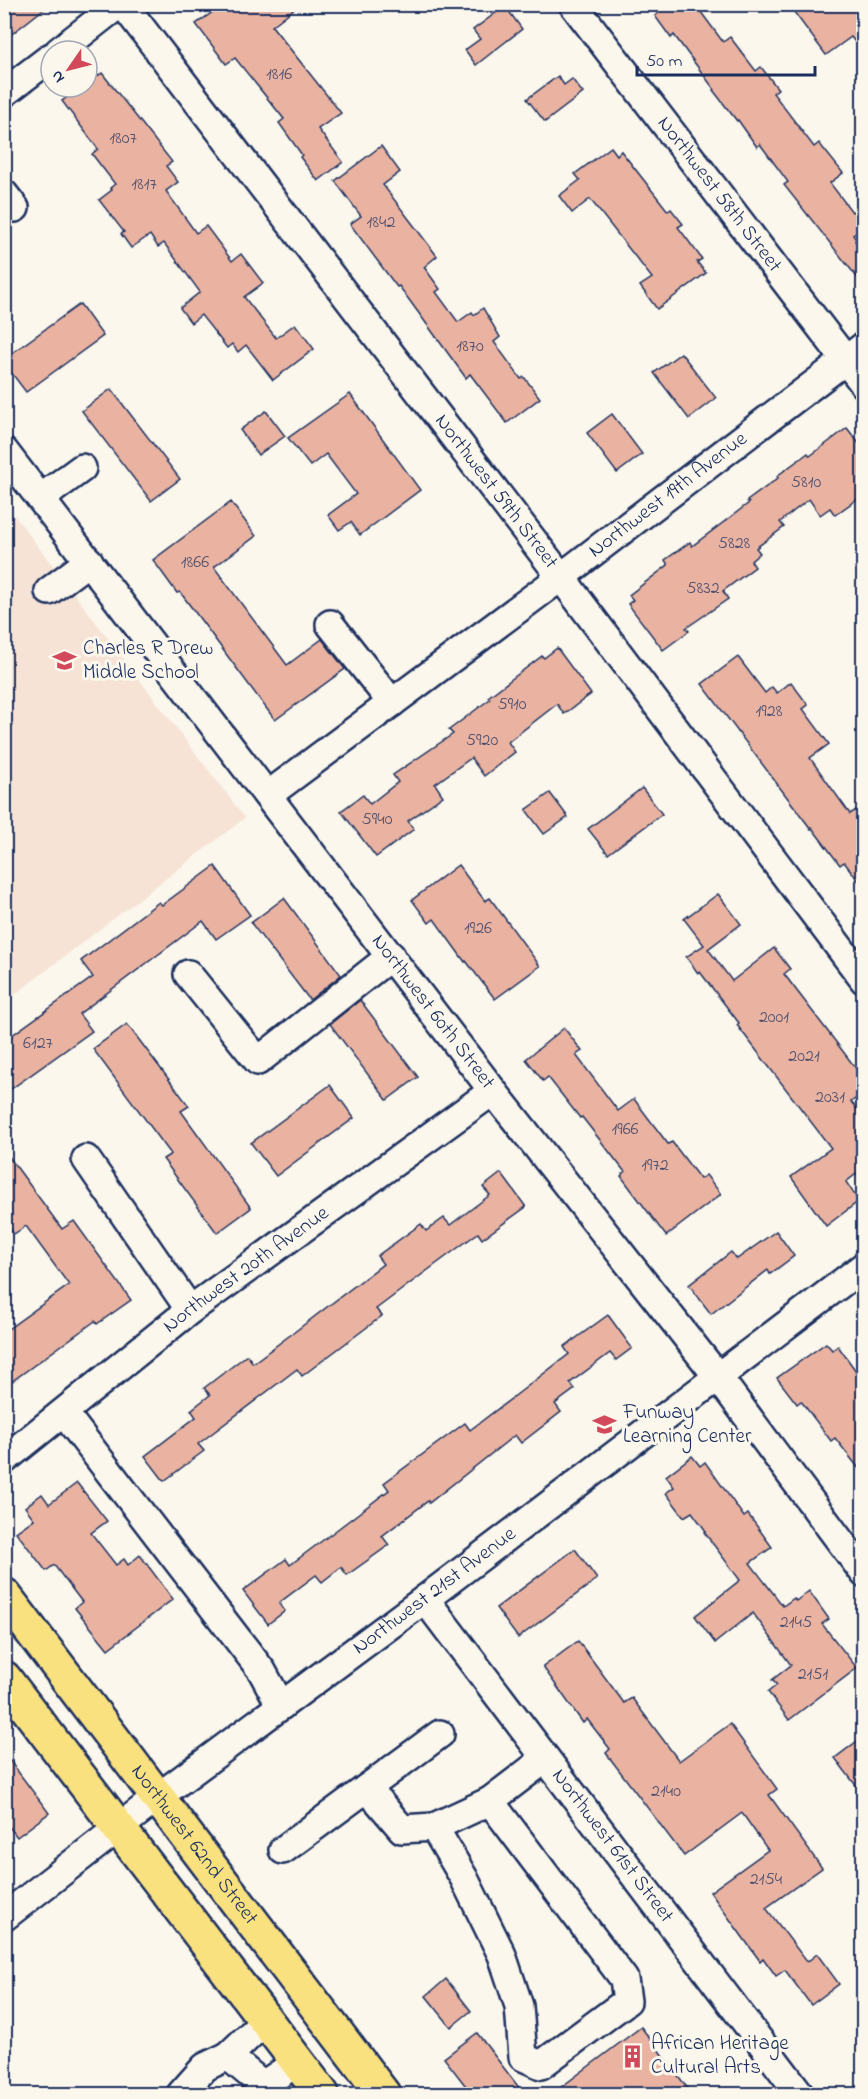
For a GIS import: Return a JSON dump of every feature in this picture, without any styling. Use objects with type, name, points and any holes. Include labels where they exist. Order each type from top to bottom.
[{"type":"main road","name":"Northwest 62nd Street","points":[[4,1595],[383,2094]]},
{"type":"main road","points":[[4,1678],[296,2063],[322,2094]]},
{"type":"street","points":[[75,39],[121,4]]},
{"type":"street","name":"Northwest 59th Street","points":[[121,4],[561,577],[864,980]]},
{"type":"street","name":"Northwest 58th Street","points":[[573,4],[855,353],[864,384]]},
{"type":"street","points":[[4,93],[39,66]]},
{"type":"street","name":"Northwest 19th Avenue","points":[[268,795],[561,577],[855,353]]},
{"type":"street","name":"Northwest 60th Street","points":[[4,451],[493,1091],[718,1377],[864,1574]]},
{"type":"street","points":[[41,498],[82,468]]},
{"type":"street","points":[[49,591],[88,561]]},
{"type":"street","points":[[330,624],[392,703]]},
{"type":"street","points":[[188,974],[258,1060],[391,956]]},
{"type":"street","name":"Northwest 20th Avenue","points":[[9,1447],[64,1413],[190,1310],[493,1091]]},
{"type":"street","points":[[86,1159],[190,1310]]},
{"type":"street","name":"Northwest 21st Avenue","points":[[4,1917],[158,1797],[425,1599],[864,1266]]},
{"type":"street","points":[[64,1413],[262,1671],[281,1706]]},
{"type":"street","name":"Northwest 61st Street","points":[[425,1599],[796,2093]]},
{"type":"street","points":[[283,1850],[440,1734]]},
{"type":"street","points":[[367,1788],[402,1829],[434,1827],[490,1801],[545,1759]]},
{"type":"street","points":[[434,1827],[464,1878],[502,1955],[519,2006],[523,2057],[541,2065],[627,2001],[624,1979],[490,1801]]},
{"type":"street","points":[[181,2094],[204,2067],[228,2056],[265,2021]]},
{"type":"street","points":[[228,2056],[257,2090],[296,2063]]},
{"type":"shaded area","name":"Charles R Drew Middle School","points":[[5,503],[245,818],[5,1002]]},
{"type":"building","points":[[4,4],[50,4],[4,40]]},
{"type":"building","points":[[224,4],[300,4],[272,26],[341,113],[318,129],[343,162],[318,181],[279,123],[284,119],[235,58],[226,64],[196,24]]},
{"type":"building","points":[[655,4],[695,4],[723,42],[730,37],[756,71],[761,67],[778,89],[773,93],[814,147],[819,143],[843,173],[830,183],[852,212],[864,203],[864,227],[853,235],[864,252],[864,286],[784,185],[788,182],[760,144],[757,147],[674,35],[671,38],[655,16],[660,12]]},
{"type":"building","points":[[788,4],[864,4],[864,53],[851,37],[826,55]]},
{"type":"building","points":[[505,6],[522,29],[476,65],[465,50],[480,39],[473,30]]},
{"type":"building","points":[[102,73],[172,162],[166,166],[178,182],[166,191],[196,233],[206,226],[232,261],[241,254],[263,283],[244,297],[276,338],[295,324],[314,349],[273,380],[246,345],[238,352],[232,344],[227,348],[201,315],[191,323],[180,308],[200,292],[164,243],[158,247],[150,235],[131,248],[121,234],[124,232],[99,200],[112,190],[110,188],[115,184],[92,154],[98,149],[62,101],[65,99],[99,99],[99,75]]},
{"type":"building","points":[[558,76],[564,85],[572,79],[583,93],[545,122],[527,99]]},
{"type":"building","points":[[381,146],[400,172],[383,185],[437,256],[424,267],[440,289],[436,292],[458,322],[472,312],[474,315],[483,308],[500,337],[494,342],[521,379],[524,377],[540,398],[507,423],[470,374],[466,378],[399,286],[397,287],[350,224],[361,216],[335,181]]},
{"type":"building","points":[[611,147],[617,155],[621,151],[668,211],[671,209],[683,224],[678,227],[702,259],[697,262],[706,273],[657,309],[640,286],[652,278],[590,199],[572,213],[559,196],[580,180],[575,174]]},
{"type":"building","points":[[80,304],[103,336],[26,392],[4,363],[4,359]]},
{"type":"building","points":[[681,353],[716,398],[689,419],[654,373]]},
{"type":"building","points":[[111,389],[180,479],[151,501],[82,411]]},
{"type":"building","points":[[350,394],[420,490],[360,535],[351,522],[339,530],[328,515],[356,494],[326,454],[310,466],[288,438]]},
{"type":"building","points":[[266,411],[285,436],[258,455],[240,430]]},
{"type":"building","points":[[612,414],[642,454],[617,473],[587,433]]},
{"type":"building","points":[[847,428],[864,450],[864,494],[835,515],[830,508],[820,515],[809,499],[780,522],[784,527],[756,548],[760,553],[751,561],[755,567],[723,591],[728,599],[686,628],[689,631],[663,650],[628,604],[633,600],[629,595],[668,565],[665,560],[690,542],[692,546],[749,503],[747,501],[778,478],[777,476],[808,453],[810,456]]},
{"type":"building","points":[[231,502],[256,536],[214,567],[287,665],[322,639],[345,669],[275,720],[180,592],[177,593],[153,560]]},
{"type":"building","points":[[557,648],[591,694],[564,714],[557,704],[508,742],[515,752],[484,776],[471,758],[435,784],[443,796],[408,821],[414,829],[376,857],[341,811],[363,795],[370,804],[398,782],[393,775],[453,734],[449,730],[490,699],[488,697],[542,656],[544,658]]},
{"type":"building","points":[[738,657],[765,693],[772,687],[777,693],[791,682],[808,705],[803,709],[829,744],[810,758],[850,814],[864,805],[864,888],[844,862],[840,865],[811,829],[702,684]]},
{"type":"building","points":[[642,788],[662,814],[608,854],[588,829]]},
{"type":"building","points":[[550,793],[568,817],[544,834],[526,810]]},
{"type":"building","points":[[458,865],[485,901],[490,898],[540,966],[495,999],[434,919],[429,923],[412,900]]},
{"type":"building","points":[[215,866],[250,915],[216,939],[203,921],[79,1014],[92,1031],[4,1094],[4,1041],[93,977],[81,961],[159,902],[162,905]]},
{"type":"building","points":[[718,894],[741,924],[708,949],[732,981],[774,948],[790,969],[784,974],[864,1079],[864,1093],[851,1102],[864,1117],[864,1168],[846,1182],[859,1201],[826,1226],[791,1177],[831,1148],[737,1025],[739,1023],[686,957],[704,945],[684,919]]},
{"type":"building","points":[[284,898],[341,975],[311,999],[251,923]]},
{"type":"building","points":[[360,1000],[418,1077],[387,1100],[330,1024]]},
{"type":"building","points":[[127,1024],[189,1106],[181,1111],[251,1208],[217,1233],[163,1159],[171,1154],[93,1049]]},
{"type":"building","points":[[564,1028],[582,1051],[576,1055],[618,1111],[634,1099],[668,1144],[672,1142],[700,1179],[706,1175],[721,1194],[666,1236],[621,1176],[625,1172],[582,1117],[580,1118],[548,1077],[543,1081],[526,1059]]},
{"type":"building","points":[[330,1085],[354,1118],[276,1176],[251,1143]]},
{"type":"building","points":[[4,1150],[62,1229],[74,1221],[131,1300],[97,1324],[95,1321],[4,1387],[4,1332],[69,1285],[26,1226],[14,1234],[4,1221]]},
{"type":"building","points":[[501,1173],[526,1207],[482,1239],[478,1233],[376,1309],[382,1316],[302,1376],[297,1369],[198,1444],[204,1451],[164,1481],[145,1456],[196,1417],[191,1410],[210,1395],[204,1388],[247,1355],[253,1363],[297,1330],[383,1264],[377,1256],[421,1224],[426,1231],[444,1218],[450,1225],[490,1195],[483,1187]]},
{"type":"building","points":[[776,1231],[794,1256],[770,1274],[768,1270],[711,1314],[689,1285],[731,1252],[737,1259]]},
{"type":"building","points":[[608,1315],[632,1348],[616,1360],[610,1353],[570,1383],[575,1389],[555,1404],[561,1412],[521,1443],[515,1435],[429,1503],[428,1501],[382,1536],[389,1545],[347,1575],[341,1567],[322,1582],[316,1575],[279,1603],[285,1611],[268,1624],[243,1591],[286,1559],[290,1565],[339,1528],[389,1490],[384,1483],[465,1423],[470,1430],[569,1354],[564,1347]]},
{"type":"building","points":[[826,1343],[832,1350],[838,1346],[864,1382],[864,1475],[835,1438],[831,1441],[801,1401],[797,1404],[777,1378]]},
{"type":"building","points":[[692,1456],[700,1466],[705,1462],[744,1517],[748,1514],[772,1547],[750,1563],[783,1606],[794,1598],[796,1601],[809,1591],[829,1619],[822,1624],[857,1668],[789,1720],[768,1692],[777,1685],[772,1680],[791,1665],[753,1613],[715,1643],[695,1616],[740,1580],[692,1512],[684,1517],[666,1493],[674,1487],[666,1476]]},
{"type":"building","points":[[77,1483],[107,1521],[91,1533],[116,1565],[124,1559],[128,1565],[140,1555],[173,1599],[108,1649],[75,1608],[82,1602],[54,1565],[46,1571],[16,1532],[34,1519],[25,1507],[42,1494],[49,1504]]},
{"type":"building","points":[[575,1549],[597,1579],[518,1638],[496,1608]]},
{"type":"building","points":[[578,1641],[624,1703],[632,1698],[679,1761],[730,1724],[777,1789],[769,1795],[822,1868],[766,1908],[807,1962],[817,1954],[839,1984],[811,2005],[785,1970],[776,1976],[763,1958],[760,1961],[710,1892],[768,1850],[742,1813],[684,1856],[606,1753],[610,1749],[587,1719],[583,1723],[543,1667]]},
{"type":"building","points":[[864,1736],[864,1796],[835,1758]]},
{"type":"building","points":[[4,1753],[49,1813],[17,1837],[4,1820]]},
{"type":"building","points":[[446,1979],[471,2011],[451,2027],[426,1996]]},
{"type":"building","name":"African Heritage Cultural Arts","points":[[641,2027],[692,2094],[552,2094]]},
{"type":"building","points":[[477,2033],[524,2094],[472,2094],[444,2058]]},
{"type":"place","name":"Charles R Drew Middle School","points":[[65,661]]},
{"type":"place","name":"Funway Learning Center","points":[[605,1425]]},
{"type":"place","name":"African Heritage Cultural Arts","points":[[633,2056]]}]
